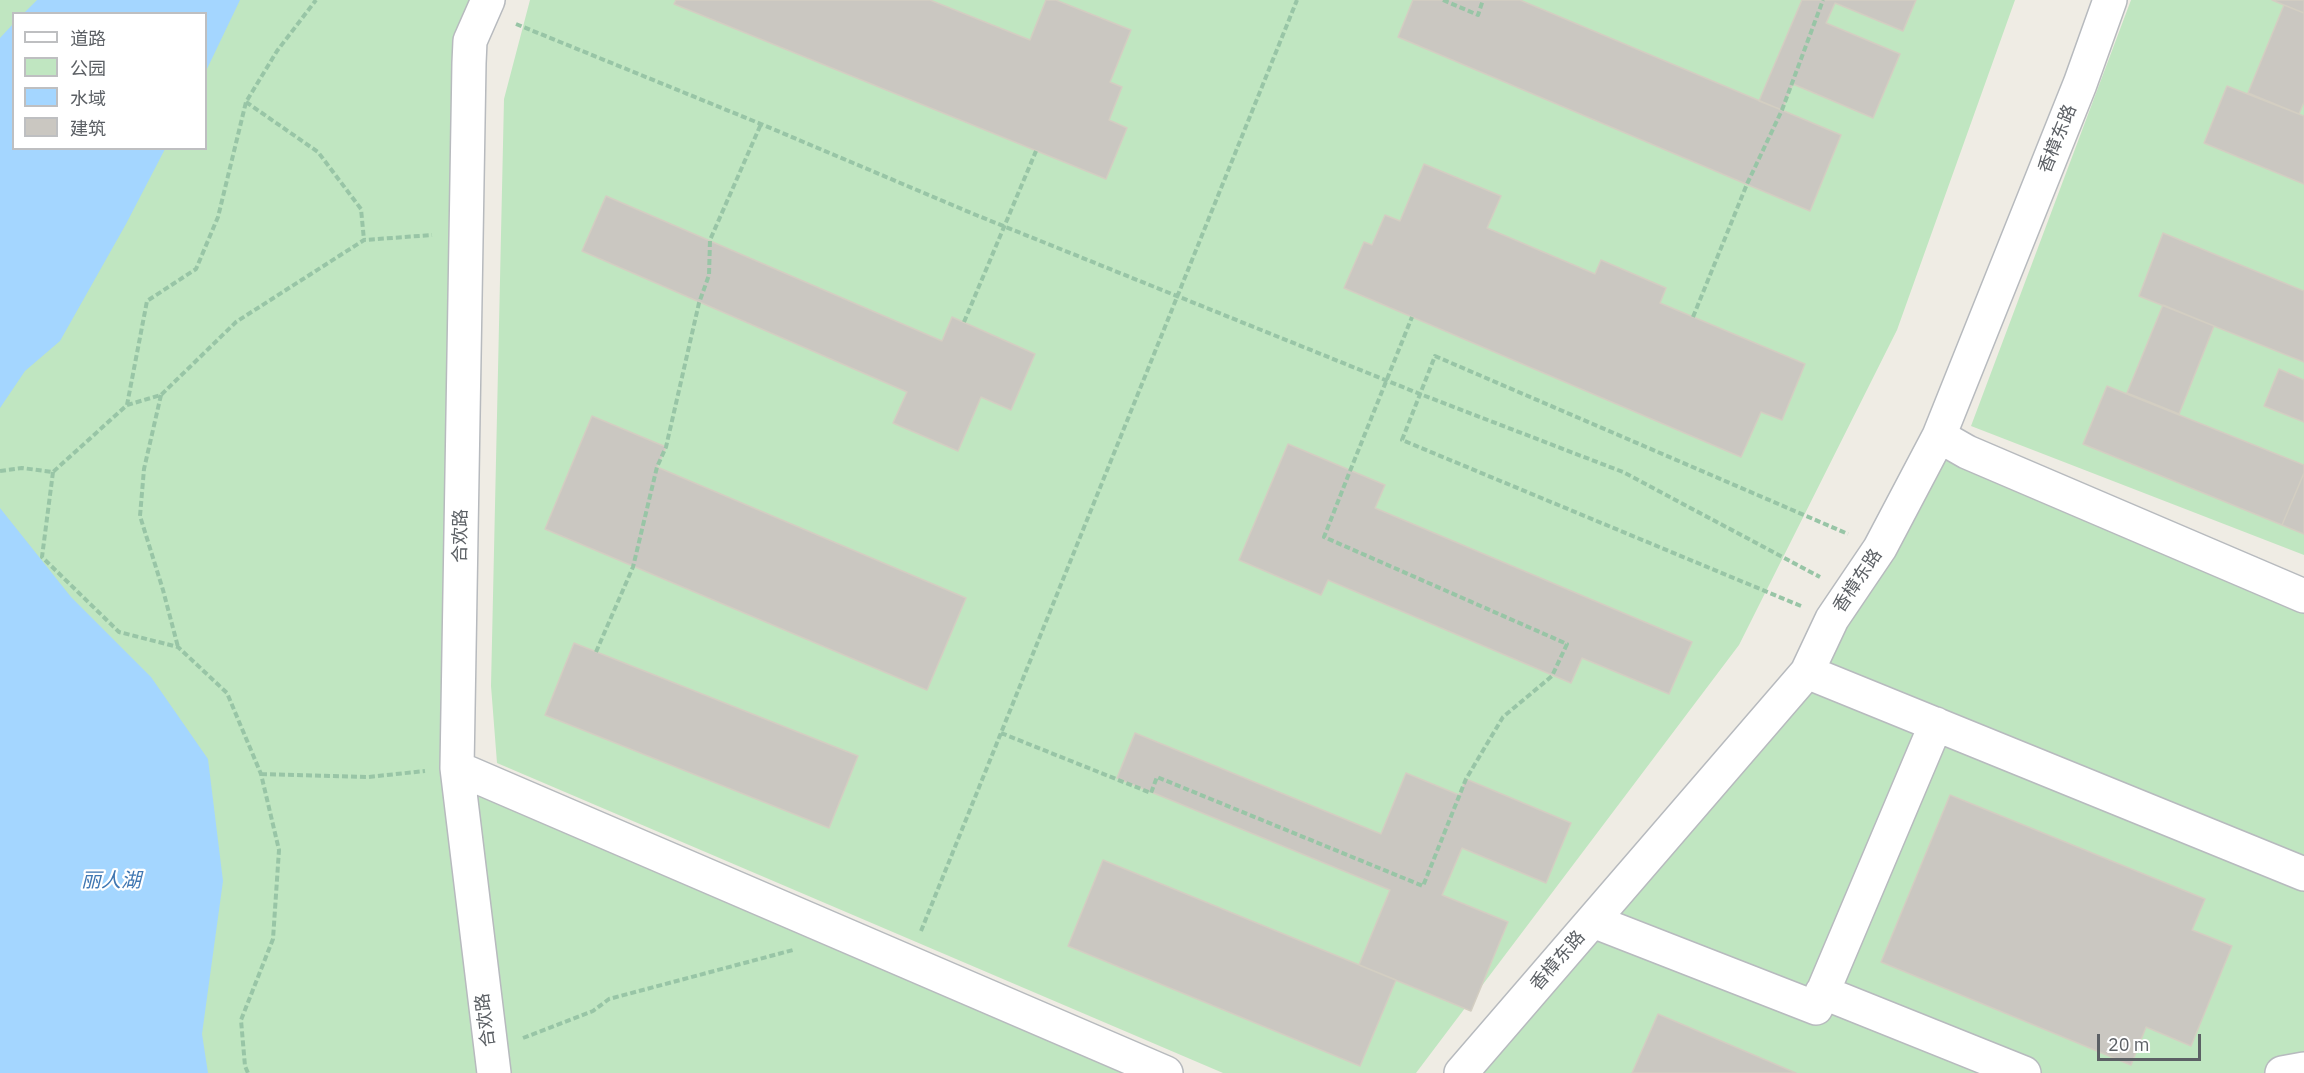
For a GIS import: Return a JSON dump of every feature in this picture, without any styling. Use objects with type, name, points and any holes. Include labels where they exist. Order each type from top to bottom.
[{"type":"street","name":"香樟东路","points":[[1461,1073],[1807,672],[1841,606],[1880,548],[1939,436],[2080,84],[2110,0]]},
{"type":"street","name":"合欢路","points":[[486,5],[470,41],[457,768],[492,1062]]},
{"type":"street","points":[[1939,436],[1967,452],[2304,596]]},
{"type":"street","points":[[1807,672],[2304,874]]},
{"type":"street","points":[[1593,921],[1816,1008],[1936,724]]},
{"type":"street","points":[[457,768],[1166,1073]]},
{"type":"street","points":[[1822,992],[2024,1073]]},
{"type":"street","points":[[2283,1073],[2304,1069]]},
{"type":"path","points":[[127,405],[147,301],[196,268],[218,218],[246,102],[277,51],[316,0]]},
{"type":"path","points":[[917,942],[1296,0]]},
{"type":"path","points":[[1443,0],[1478,15],[1483,0]]},
{"type":"path","points":[[1693,316],[1747,184],[1782,110],[1823,0]]},
{"type":"path","points":[[486,5],[976,215],[1420,394],[1623,472],[1841,606]]},
{"type":"path","points":[[246,102],[318,152],[361,209],[364,240]]},
{"type":"path","points":[[596,652],[633,567],[657,467],[666,447],[699,303],[709,275],[710,240],[761,124]]},
{"type":"path","points":[[964,322],[1036,151]]},
{"type":"path","points":[[249,1073],[245,1066],[241,1020],[273,939],[279,850],[261,774],[227,693],[178,647],[119,632],[42,557],[52,472],[127,405],[161,394],[236,322],[364,240],[466,233]]},
{"type":"path","points":[[1001,733],[1151,793],[1157,777],[1423,886],[1466,779],[1503,717],[1552,676],[1567,644],[1324,537],[1412,317]]},
{"type":"path","points":[[1841,606],[1402,440],[1436,356],[1880,548]]},
{"type":"path","points":[[161,394],[144,469],[140,516],[178,647]]},
{"type":"path","points":[[0,471],[22,468],[52,472]]},
{"type":"path","points":[[261,774],[369,777],[457,768]]},
{"type":"path","points":[[492,1062],[593,1011],[609,999],[773,957],[842,934]]},
{"type":"green space","points":[[0,0],[488,0],[457,768],[1166,1073],[0,1073]]},
{"type":"green space","points":[[530,0],[2015,0],[1897,330],[1739,645],[1416,1073],[1223,1073],[497,763],[491,686],[504,99]]},
{"type":"green space","points":[[2131,0],[2304,0],[2304,555],[1971,426]]},
{"type":"green space","points":[[1940,437],[2304,596],[2304,873],[1811,671]]},
{"type":"green space","points":[[1807,675],[2304,875],[2304,1073],[1461,1073]]},
{"type":"water","points":[[37,0],[240,0],[207,69],[207,12],[25,12]]},
{"type":"water","points":[[12,25],[12,150],[164,150],[60,341],[25,371],[0,408],[0,38]]},
{"type":"water","name":"丽人湖","points":[[0,508],[71,597],[151,677],[208,759],[223,881],[202,1034],[208,1073],[0,1073]]},
{"type":"building","points":[[676,0],[930,0],[1030,40],[1046,0],[1056,0],[1131,30],[1110,82],[1122,87],[1109,120],[1127,128],[1106,179],[674,4]]},
{"type":"building","points":[[1413,0],[1520,0],[1841,135],[1810,211],[1398,37]]},
{"type":"building","points":[[1802,0],[1916,0],[1903,31],[1835,3],[1826,23],[1900,54],[1873,118],[1793,84],[1782,110],[1759,101]]},
{"type":"building","points":[[2272,0],[2304,0],[2304,13],[2284,5]]},
{"type":"building","points":[[2284,5],[2304,13],[2304,102],[2299,114],[2248,93]]},
{"type":"building","points":[[2227,86],[2304,116],[2304,184],[2204,143]]},
{"type":"building","points":[[1424,164],[1501,196],[1487,228],[1595,274],[1601,260],[1666,288],[1660,303],[1805,364],[1782,420],[1761,412],[1741,457],[1344,288],[1364,242],[1372,245],[1385,215],[1400,221]]},
{"type":"building","points":[[606,196],[942,341],[952,317],[1035,354],[1011,410],[981,397],[958,451],[893,423],[907,392],[582,251]]},
{"type":"building","points":[[2163,233],[2304,291],[2304,362],[2139,296]]},
{"type":"building","points":[[2163,305],[2214,326],[2179,414],[2127,393]]},
{"type":"building","points":[[2279,369],[2304,380],[2304,422],[2264,406]]},
{"type":"building","points":[[2107,386],[2304,465],[2304,473],[2282,525],[2083,444]]},
{"type":"building","points":[[592,416],[666,447],[657,467],[966,598],[927,690],[545,529]]},
{"type":"building","points":[[1288,444],[1385,485],[1375,508],[1692,642],[1669,694],[1582,658],[1571,683],[1328,580],[1321,595],[1239,560]]},
{"type":"building","points":[[2304,473],[2304,534],[2282,525]]},
{"type":"building","points":[[574,643],[858,756],[829,828],[545,715]]},
{"type":"building","points":[[1135,733],[1381,834],[1406,773],[1459,795],[1466,779],[1571,823],[1546,883],[1462,848],[1442,895],[1508,922],[1471,1011],[1359,965],[1390,890],[1117,778]]},
{"type":"building","points":[[1950,795],[2205,899],[2192,930],[2232,946],[2191,1046],[2146,1027],[2131,1065],[1881,962]]},
{"type":"building","points":[[1103,860],[1396,980],[1360,1066],[1068,946]]},
{"type":"building","points":[[1658,1014],[1796,1073],[1632,1073]]}]
